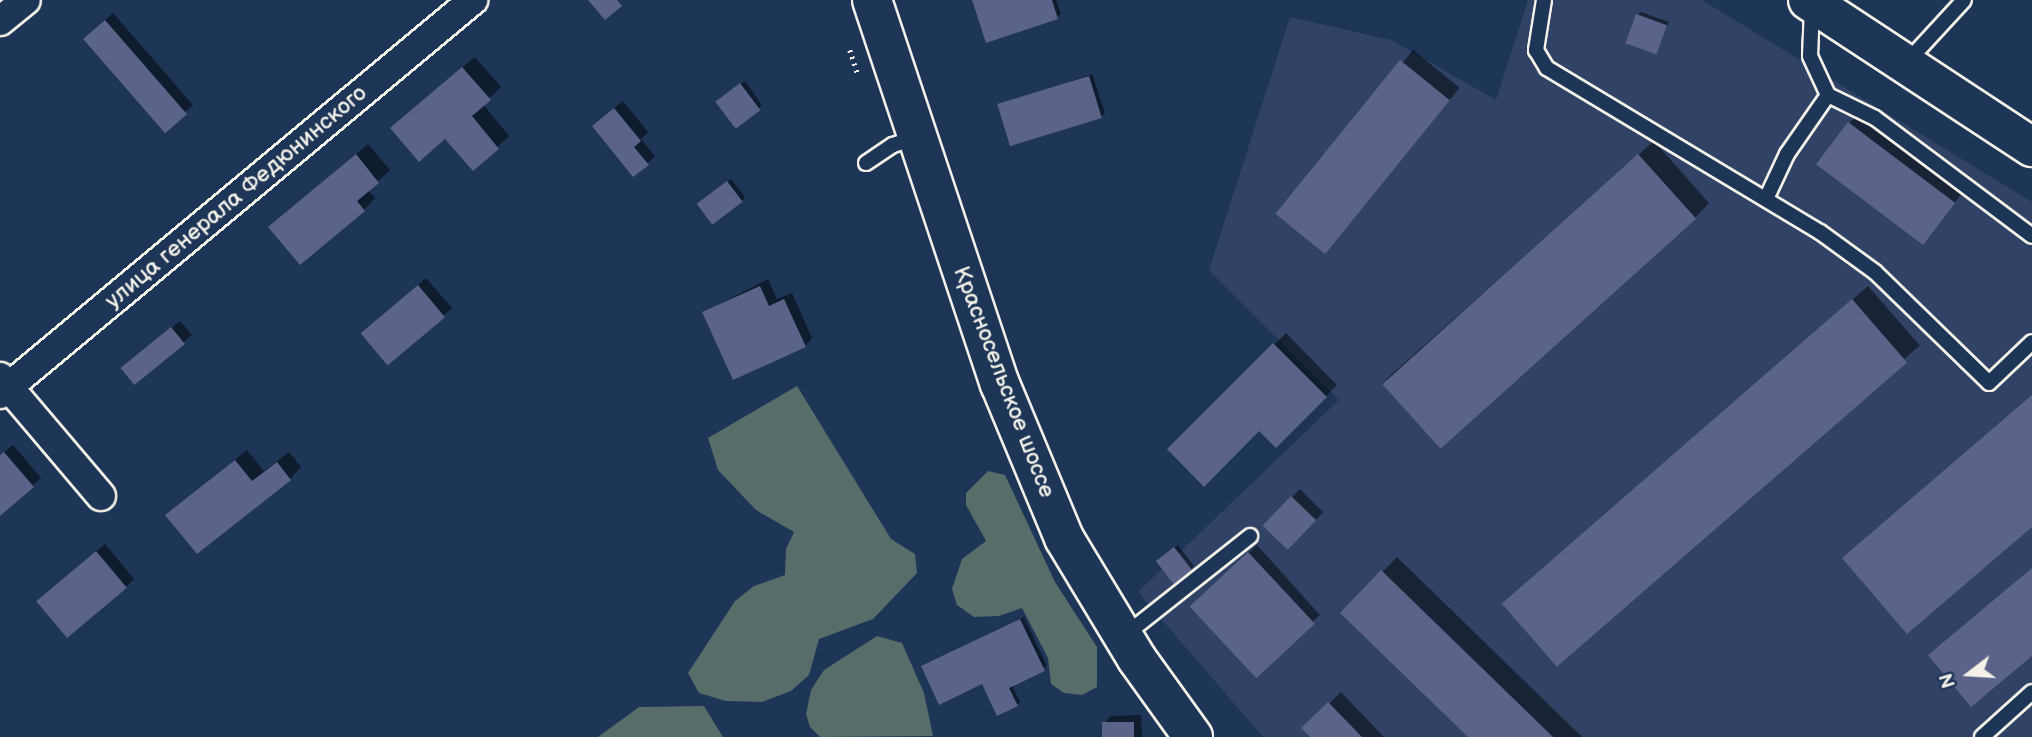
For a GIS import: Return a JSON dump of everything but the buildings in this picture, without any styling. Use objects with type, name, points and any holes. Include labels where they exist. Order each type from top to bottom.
[{"type":"main road","name":"Красносельское шоссе","points":[[872,0],[915,138],[1000,384],[1064,538],[1123,637],[1193,737]]},
{"type":"main road","points":[[1810,1],[1907,62],[2032,147]]},
{"type":"street","points":[[0,21],[26,0]]},
{"type":"street","name":"улица генерала Федюнинского","points":[[3,386],[473,0]]},
{"type":"street","points":[[3,386],[101,496]]},
{"type":"lane","points":[[1544,0],[1536,50],[1542,63],[1766,200],[1875,272],[1989,383],[2032,342]]},
{"type":"lane","points":[[1907,62],[1964,0]]},
{"type":"lane","points":[[1810,1],[1810,56],[1828,95],[1875,117],[2032,236]]},
{"type":"lane","points":[[1766,200],[1787,154],[1828,95]]},
{"type":"lane","points":[[866,163],[893,145],[915,138]]},
{"type":"lane","points":[[1123,637],[1250,536]]},
{"type":"lane","points":[[1982,737],[2032,692]]},
{"type":"shaded area","points":[[1528,0],[1702,0],[2032,202],[2032,737],[1263,737],[1138,592],[1339,400],[1209,270],[1290,17],[1391,40],[1496,100]]},
{"type":"green space","points":[[797,386],[891,539],[915,554],[917,573],[873,619],[819,639],[809,675],[791,691],[762,702],[726,701],[699,693],[688,673],[735,601],[754,586],[785,575],[786,549],[794,532],[756,510],[718,470],[708,438]]},
{"type":"green space","points":[[988,471],[1005,475],[1055,582],[1097,647],[1097,687],[1082,695],[1064,693],[1051,684],[1048,658],[1022,608],[999,616],[974,617],[957,605],[952,589],[962,559],[986,541],[966,505],[966,493]]},
{"type":"green space","points":[[877,636],[902,643],[924,693],[933,736],[820,737],[810,727],[806,714],[811,690],[824,670]]},
{"type":"green space","points":[[704,706],[723,737],[598,737],[639,707]]}]
